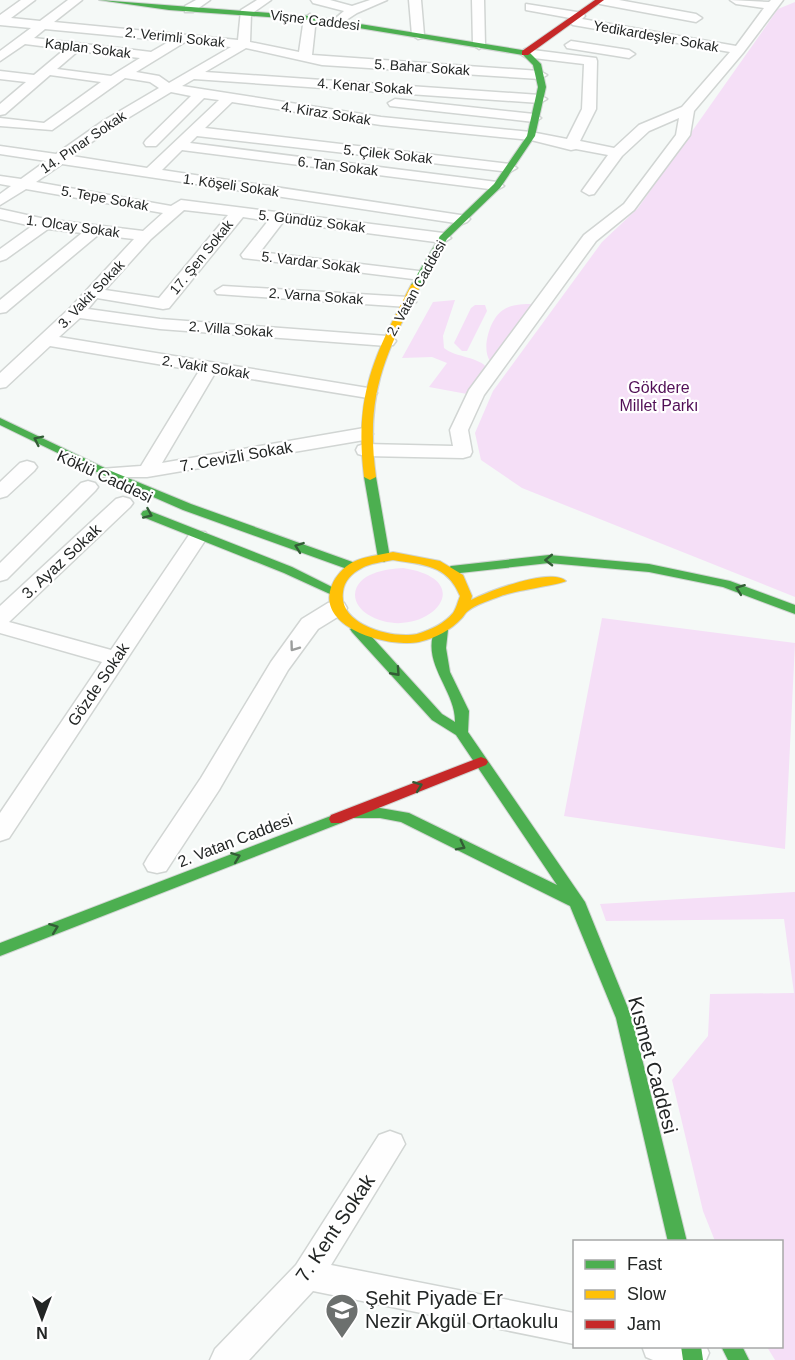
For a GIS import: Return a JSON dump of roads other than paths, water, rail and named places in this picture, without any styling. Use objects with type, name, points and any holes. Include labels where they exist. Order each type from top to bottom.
[{"type":"main road","name":"Vişne Caddesi","points":[[103,0],[144,2],[167,22],[189,9],[310,18],[525,52]]},
{"type":"main road","points":[[540,75],[537,64],[525,52],[600,0]]},
{"type":"main road","name":"2. Vatan Caddesi","points":[[384,558],[364,442],[369,393],[387,340],[443,238],[497,186],[531,136],[542,87],[540,75]]},
{"type":"main road","name":"Köklü Caddesi","points":[[0,421],[107,474],[187,507],[354,567]]},
{"type":"main road","name":"Köklü Caddesi","points":[[98,491],[198,536],[297,572],[335,599]]},
{"type":"main road","points":[[441,630],[439,648],[443,672],[462,711],[461,732],[436,717],[357,629],[342,618],[335,599],[341,578],[354,567],[384,558],[415,557],[435,562],[451,570],[463,582],[468,595],[465,608]]},
{"type":"main road","points":[[451,570],[549,559],[649,568],[726,584],[795,610]]},
{"type":"main road","points":[[357,629],[377,636],[399,639],[421,637],[441,630],[456,620],[465,608],[490,593],[521,583],[574,582]]},
{"type":"main road","name":"Kısmet Caddesi","points":[[461,732],[464,747],[481,762],[577,903],[624,1018],[678,1240]]},
{"type":"main road","name":"2. Vatan Caddesi","points":[[0,950],[481,762]]},
{"type":"main road","points":[[347,814],[381,813],[404,817],[577,903]]},
{"type":"street","points":[[0,21],[29,0]]},
{"type":"street","points":[[0,57],[76,0]]},
{"type":"street","points":[[189,9],[204,0]]},
{"type":"street","points":[[244,44],[245,13],[265,0]]},
{"type":"street","points":[[317,0],[353,10]]},
{"type":"street","points":[[337,21],[353,10],[381,0]]},
{"type":"street","points":[[415,0],[418,34]]},
{"type":"street","points":[[600,0],[696,18]]},
{"type":"street","points":[[736,0],[774,3]]},
{"type":"street","points":[[474,1],[479,45]]},
{"type":"street","points":[[589,191],[617,153],[644,128],[687,110],[739,50],[774,3]]},
{"type":"street","name":"Yedikardeşler Sokak","points":[[530,7],[558,6],[576,18],[739,50]]},
{"type":"street","points":[[305,59],[310,18]]},
{"type":"street","name":"Kaplan Sokak","points":[[0,21],[44,25]]},
{"type":"street","name":"2. Verimli Sokak","points":[[44,25],[167,22],[185,38],[244,44],[305,59]]},
{"type":"street","points":[[0,122],[47,127],[118,77],[185,38]]},
{"type":"street","name":"Kaplan Sokak","points":[[22,40],[153,56]]},
{"type":"street","points":[[540,41],[629,54]]},
{"type":"street","name":"14. Pınar Sokak","points":[[0,201],[57,159],[168,88],[244,44]]},
{"type":"street","points":[[0,111],[75,46]]},
{"type":"street","points":[[525,52],[591,61],[589,109],[572,146]]},
{"type":"street","name":"5. Bahar Sokak","points":[[305,59],[540,75]]},
{"type":"street","name":"4. Kiraz Sokak","points":[[0,75],[154,79],[168,88],[228,98],[381,121],[531,136],[572,146],[617,153]]},
{"type":"street","name":"4. Kenar Sokak","points":[[190,75],[540,99]]},
{"type":"street","points":[[151,143],[201,93]]},
{"type":"street","points":[[150,173],[228,98]]},
{"type":"street","points":[[383,102],[534,118]]},
{"type":"street","points":[[274,141],[306,110]]},
{"type":"street","name":"7. Cevizli Sokak","points":[[107,474],[147,471],[364,442],[464,452],[459,430],[474,394],[590,238],[629,207],[683,135],[687,110]]},
{"type":"street","points":[[163,132],[188,138]]},
{"type":"street","name":"5. Çilek Sokak","points":[[188,138],[274,141],[510,168]]},
{"type":"street","name":"6. Tan Sokak","points":[[188,138],[497,186]]},
{"type":"street","name":"1. Köşeli Sokak","points":[[0,150],[462,219]]},
{"type":"street","name":"5. Tepe Sokak","points":[[0,180],[178,208]]},
{"type":"street","name":"5. Gündüz Sokak","points":[[178,208],[238,212],[443,238]]},
{"type":"street","name":"3. Vakit Sokak","points":[[0,382],[76,312],[146,236],[178,208]]},
{"type":"street","name":"17. Şen Sokak","points":[[94,294],[163,304],[238,212]]},
{"type":"street","name":"1. Olcay Sokak","points":[[0,214],[45,224],[146,236]]},
{"type":"street","name":"5. Vardar Sokak","points":[[279,217],[249,255],[421,275]]},
{"type":"street","points":[[0,256],[45,224]]},
{"type":"street","points":[[0,308],[95,230]]},
{"type":"street","name":"2. Varna Sokak","points":[[223,291],[408,302]]},
{"type":"street","name":"2. Villa Sokak","points":[[76,312],[160,324],[387,340]]},
{"type":"street","name":"2. Vakit Sokak","points":[[44,340],[369,393]]},
{"type":"street","points":[[147,471],[210,367]]},
{"type":"street","points":[[0,465],[31,462],[0,492]]},
{"type":"street","points":[[0,575],[98,491]]},
{"type":"street","name":"3. Ayaz Sokak","points":[[2,627],[98,491]]},
{"type":"street","name":"Gözde Sokak","points":[[4,819],[198,536]]},
{"type":"street","points":[[160,863],[279,667],[310,624],[335,599]]},
{"type":"street","points":[[2,627],[114,658]]},
{"type":"street","name":"7. Kent Sokak","points":[[227,1360],[307,1275],[390,1144]]},
{"type":"street","points":[[307,1275],[573,1329]]},
{"type":"street","points":[[664,1348],[692,1353]]},
{"type":"place","name":"Şehit Piyade Er Nezir Akgül Ortaokulu","points":[[342,1339]]},
{"type":"park label","name":"Gökdere Millet Parkı","points":[[659,396]]}]
